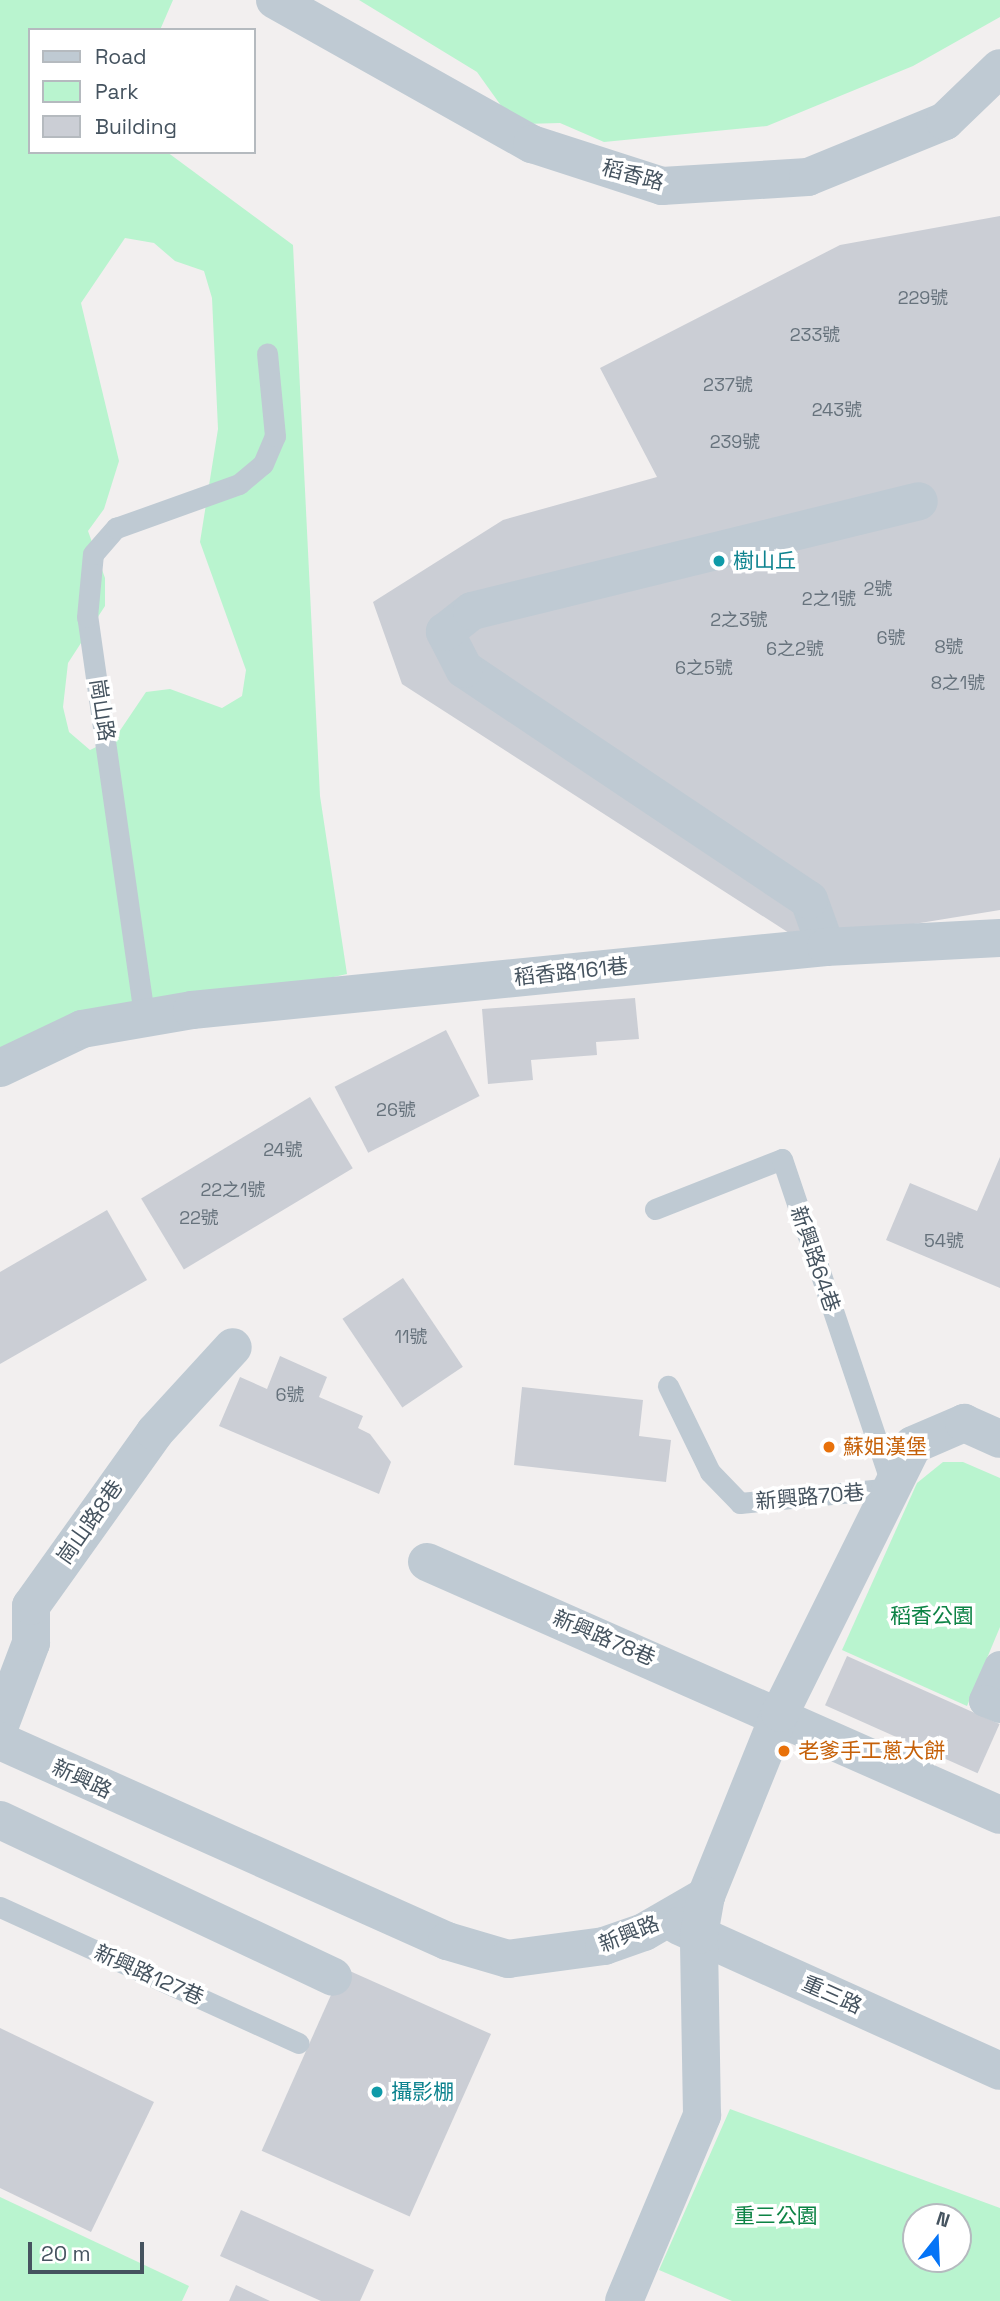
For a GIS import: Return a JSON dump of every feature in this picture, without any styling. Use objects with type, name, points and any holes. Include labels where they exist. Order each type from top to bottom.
[{"type":"street","name":"稻香路","points":[[275,0],[532,144],[662,187],[808,177],[945,121],[1000,68]]},
{"type":"street","points":[[826,947],[809,900],[464,669],[445,632],[472,611],[919,501]]},
{"type":"street","name":"稻香路161巷","points":[[145,1023],[192,1010],[826,947],[1000,938]]},
{"type":"street","points":[[0,1068],[82,1029],[145,1023]]},
{"type":"street","name":"崗山路8巷","points":[[0,1725],[15,1644],[31,1606],[155,1432],[233,1347]]},
{"type":"street","points":[[624,2301],[702,2115],[699,1935],[706,1896],[780,1713],[914,1445],[964,1423],[1000,1439]]},
{"type":"street","name":"新興路78巷","points":[[427,1562],[780,1713],[1000,1815]]},
{"type":"street","points":[[1000,1667],[985,1701],[1000,1707]]},
{"type":"street","name":"新興路","points":[[0,1741],[368,1909],[508,1959],[604,1946],[665,1920],[706,1896]]},
{"type":"street","points":[[0,1820],[333,1976]]},
{"type":"street","name":"重三路","points":[[665,1920],[1000,2071]]},
{"type":"lane","name":"崗山路","points":[[145,1023],[87,617],[93,554],[116,528],[239,484],[263,464],[275,436],[267,353]]},
{"type":"lane","name":"新興路64巷","points":[[655,1209],[782,1158],[893,1488]]},
{"type":"lane","name":"新興路70巷","points":[[668,1386],[710,1472],[740,1503],[893,1488]]},
{"type":"lane","name":"新興路127巷","points":[[0,1908],[299,2043]]},
{"type":"green space","points":[[0,0],[173,0],[161,28],[28,28],[28,154],[170,154],[293,245],[320,796],[347,974],[0,1051]],"holes":[[[125,238],[154,243],[175,261],[204,271],[212,298],[218,429],[200,542],[246,670],[242,696],[222,708],[170,689],[146,692],[115,738],[90,750],[69,732],[63,707],[68,663],[105,606],[105,578],[88,531],[104,509],[119,461],[81,303]]]},
{"type":"green space","points":[[359,0],[1000,0],[1000,17],[913,66],[767,126],[604,142],[560,123],[524,124],[507,114],[477,72]]},
{"type":"green space","name":"稻香公園","points":[[943,1462],[963,1462],[1000,1478],[1000,1627],[967,1706],[842,1650],[917,1483]]},
{"type":"green space","name":"重三公園","points":[[730,2109],[1000,2208],[1000,2301],[732,2301],[659,2270]]},
{"type":"green space","points":[[0,2197],[189,2286],[182,2301],[0,2301]]},
{"type":"building","name":"樹山丘","points":[[1000,216],[1000,910],[803,942],[402,684],[373,602],[503,520],[657,477],[600,368],[840,245]]},
{"type":"building","points":[[635,998],[639,1039],[596,1042],[597,1055],[531,1060],[533,1080],[488,1084],[482,1009]]},
{"type":"building","points":[[446,1030],[480,1096],[368,1153],[335,1087]]},
{"type":"building","points":[[310,1097],[353,1168],[184,1270],[141,1198]]},
{"type":"building","points":[[1000,1157],[1000,1288],[886,1240],[910,1183],[977,1211]]},
{"type":"building","points":[[107,1210],[147,1280],[0,1364],[0,1272]]},
{"type":"building","points":[[403,1278],[463,1367],[402,1408],[342,1319]]},
{"type":"building","points":[[280,1356],[327,1377],[319,1397],[363,1416],[358,1428],[370,1434],[391,1462],[379,1494],[219,1426],[240,1377],[267,1389]]},
{"type":"building","points":[[522,1387],[643,1400],[639,1436],[671,1440],[666,1482],[514,1465]]},
{"type":"building","points":[[847,1656],[1000,1724],[978,1773],[825,1705]]},
{"type":"building","name":"攝影棚","points":[[343,1968],[491,2034],[410,2217],[262,2151]]},
{"type":"building","points":[[0,2028],[154,2102],[91,2232],[0,2188]]},
{"type":"building","points":[[241,2210],[374,2270],[360,2301],[321,2301],[220,2256]]},
{"type":"building","points":[[236,2285],[270,2301],[229,2301]]},
{"type":"place","name":"樹山丘","points":[[719,561]]},
{"type":"place","name":"蘇姐漢堡","points":[[829,1447]]},
{"type":"place","name":"老爹手工蔥大餅","points":[[784,1751]]},
{"type":"place","name":"攝影棚","points":[[377,2092]]}]
